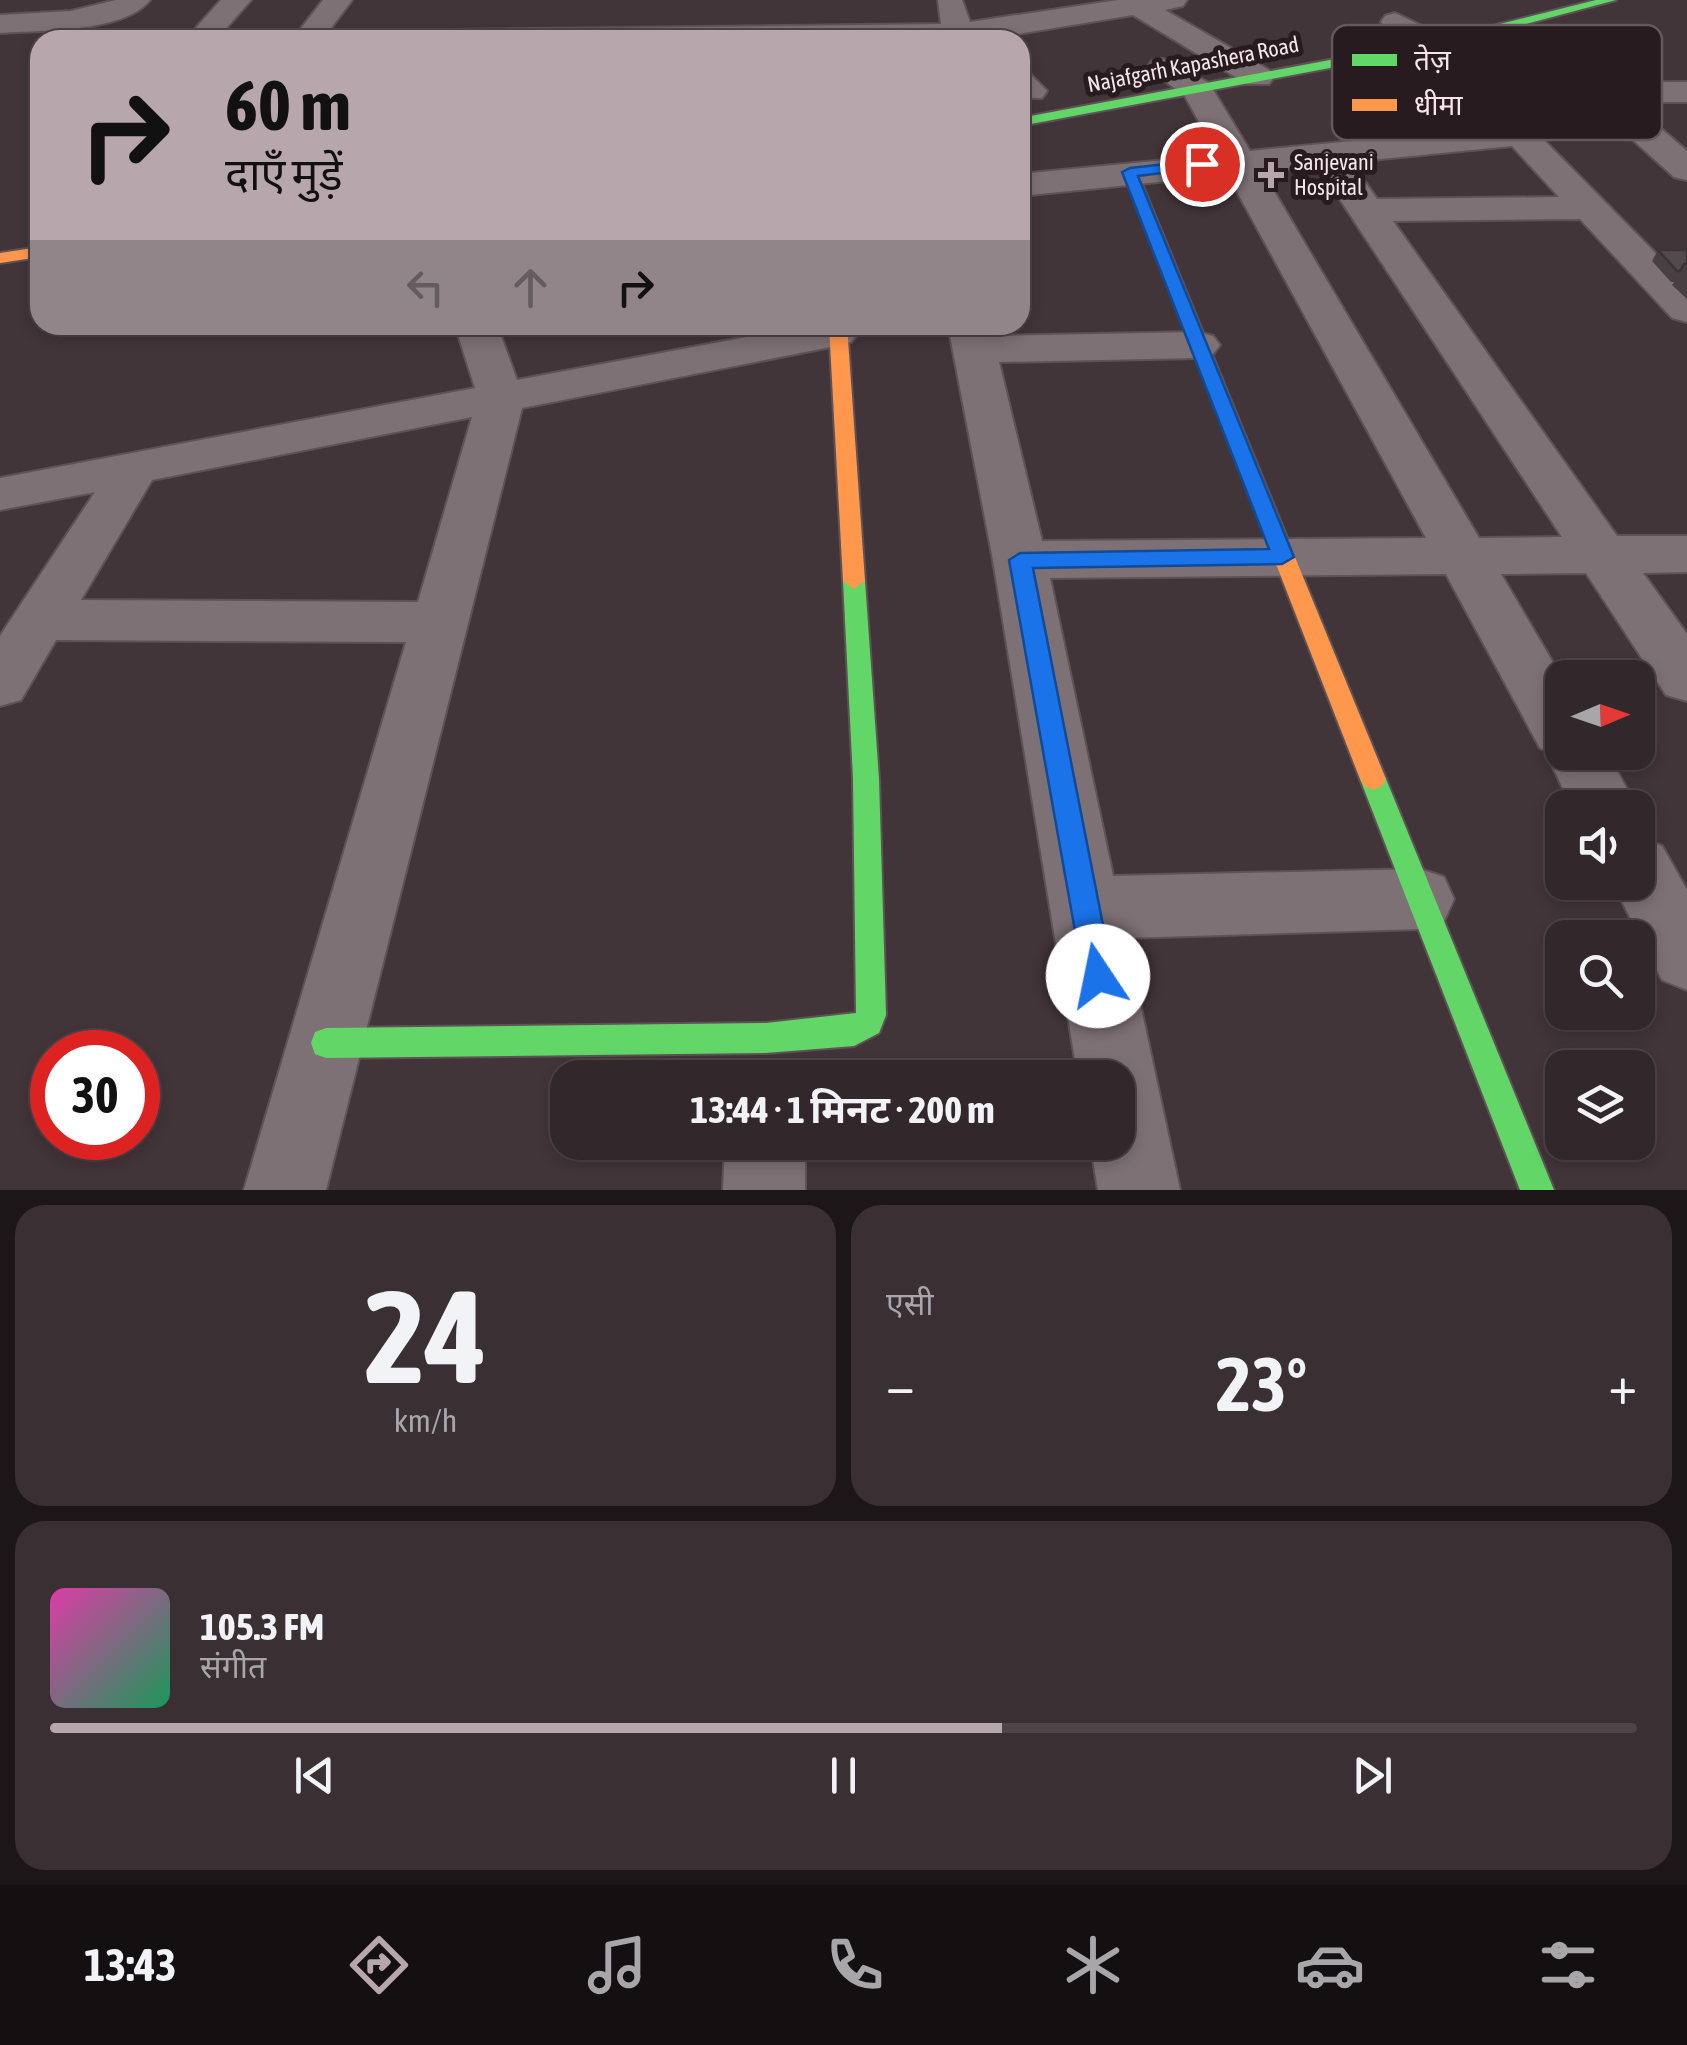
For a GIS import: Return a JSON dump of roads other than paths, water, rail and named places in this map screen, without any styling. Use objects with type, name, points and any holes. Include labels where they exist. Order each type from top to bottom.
[{"type":"street","points":[[0,24],[80,18],[126,8],[136,0]]},
{"type":"street","points":[[209,30],[236,0]]},
{"type":"street","points":[[315,30],[338,0]]},
{"type":"street","points":[[735,0],[737,30]]},
{"type":"street","points":[[949,0],[960,30]]},
{"type":"street","points":[[994,30],[1172,0]]},
{"type":"street","name":"Najafgarh Kapashera Road","points":[[1458,25],[1610,0]]},
{"type":"street","points":[[1137,3],[1239,160],[1545,699]]},
{"type":"street","points":[[1387,24],[1396,25]]},
{"type":"street","name":"Najafgarh Kapashera Road","points":[[1260,64],[1332,50]]},
{"type":"street","points":[[1182,72],[1260,64]]},
{"type":"street","name":"Najafgarh Kapashera Road","points":[[1030,119],[1182,72]]},
{"type":"street","points":[[1662,93],[1687,92]]},
{"type":"street","points":[[1030,184],[1463,140]]},
{"type":"street","points":[[1525,140],[1687,309]]},
{"type":"street","points":[[1653,140],[1687,170]]},
{"type":"street","points":[[1326,152],[1687,678]]},
{"type":"street","points":[[1130,172],[1537,1190]]},
{"type":"street","points":[[1366,210],[1590,208]]},
{"type":"street","points":[[0,258],[30,254]]},
{"type":"street","points":[[285,1190],[501,398],[479,335]]},
{"type":"street","points":[[0,494],[808,335]]},
{"type":"street","points":[[326,1043],[766,1058],[868,1024],[871,1015],[866,779],[837,335]]},
{"type":"street","points":[[1114,1060],[1020,560],[972,337],[1198,345]]},
{"type":"street","points":[[0,684],[23,631],[136,468]]},
{"type":"street","points":[[1020,560],[1687,554]]},
{"type":"street","points":[[23,631],[440,622]]},
{"type":"street","points":[[1655,898],[1687,957]]},
{"type":"street","points":[[1085,908],[1420,899]]},
{"type":"street","points":[[764,1190],[765,1160]]},
{"type":"street","points":[[1132,1160],[1138,1190]]},
{"type":"place","name":"Sanjevani Hospital","points":[[1271,175]]}]
